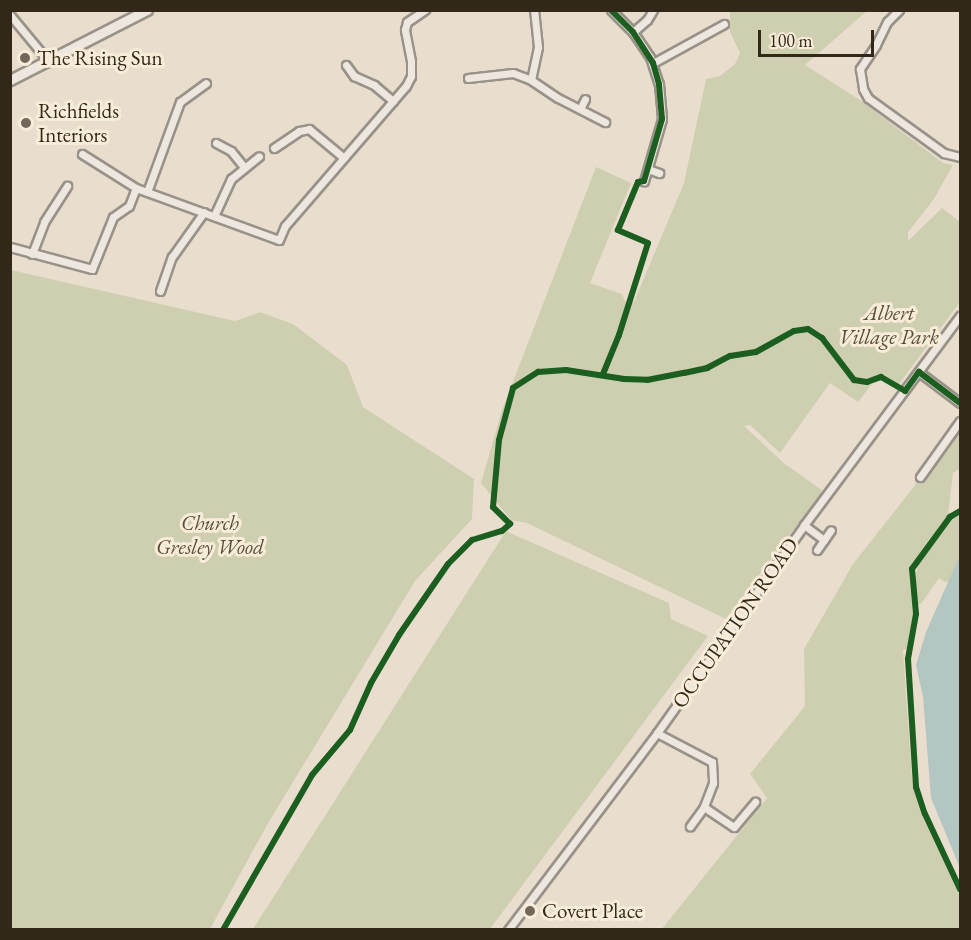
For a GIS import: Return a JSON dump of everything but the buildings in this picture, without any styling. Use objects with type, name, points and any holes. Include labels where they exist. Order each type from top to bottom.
[{"type":"street","points":[[10,80],[147,10]]},
{"type":"street","points":[[82,154],[136,188],[279,240],[285,226],[393,101],[411,76],[411,61],[405,30],[407,22],[425,10]]},
{"type":"street","points":[[531,80],[538,47],[534,10]]},
{"type":"street","points":[[611,10],[633,32],[653,63],[659,84],[662,119],[644,181]]},
{"type":"street","points":[[633,32],[647,20],[652,10]]},
{"type":"street","points":[[899,10],[887,22],[876,45],[860,69],[863,89],[868,98],[944,153],[960,157]]},
{"type":"street","points":[[10,15],[49,62]]},
{"type":"street","points":[[653,63],[724,24]]},
{"type":"street","points":[[703,37],[708,45]]},
{"type":"street","points":[[346,65],[354,76],[374,85],[393,101]]},
{"type":"street","points":[[468,78],[513,73],[531,80],[605,122]]},
{"type":"street","points":[[482,76],[483,84]]},
{"type":"street","points":[[147,192],[180,102],[206,83]]},
{"type":"street","points":[[580,109],[585,99]]},
{"type":"street","points":[[274,148],[299,131],[309,129],[344,158]]},
{"type":"street","points":[[216,143],[231,152],[244,167]]},
{"type":"street","points":[[214,216],[231,179],[259,156]]},
{"type":"street","points":[[648,169],[659,173]]},
{"type":"street","points":[[32,254],[44,222],[67,186]]},
{"type":"street","points":[[10,246],[92,269],[113,217],[129,206],[136,188]]},
{"type":"street","points":[[160,291],[172,256],[204,212]]},
{"type":"street","name":"OCCUPATION ROAD","points":[[508,930],[657,733],[804,525],[960,316]]},
{"type":"street","points":[[919,372],[960,404]]},
{"type":"street","points":[[920,477],[960,421]]},
{"type":"street","points":[[804,525],[824,540]]},
{"type":"street","points":[[817,550],[831,530]]},
{"type":"street","points":[[657,733],[712,762],[713,783],[704,807],[690,826]]},
{"type":"street","points":[[704,807],[734,827],[755,802]]},
{"type":"green space","name":"Albert Village Park","points":[[730,11],[867,11],[805,65],[860,100],[943,163],[953,165],[934,199],[908,232],[908,241],[942,208],[960,222],[960,302],[896,388],[879,375],[858,402],[830,383],[780,453],[750,425],[744,426],[785,464],[823,491],[726,619],[527,523],[511,520],[481,483],[502,410],[596,167],[631,183],[590,283],[622,294],[625,301],[634,302],[684,183],[706,79],[720,76],[735,64],[740,53],[730,32]]},
{"type":"green space","name":"Church Gresley Wood","points":[[11,270],[235,321],[260,312],[293,324],[347,365],[363,407],[474,479],[472,519],[415,581],[267,825],[210,929],[11,929]]},
{"type":"green space","points":[[960,428],[960,469],[953,473],[948,516],[909,569],[913,615],[907,649],[903,650],[912,779],[920,811],[960,896],[960,929],[661,930],[767,798],[750,774],[805,706],[804,649],[853,564]]},
{"type":"green space","points":[[960,514],[960,555],[950,581],[945,582],[939,578],[921,604],[917,604],[913,587],[919,561],[953,518]]},
{"type":"green space","points":[[506,531],[669,603],[671,619],[708,636],[490,929],[253,929]]},
{"type":"shaded area","points":[[960,555],[960,868],[931,798],[923,697],[916,665],[926,632]]},
{"type":"cycle path","points":[[603,374],[619,335],[648,243],[618,230],[638,182],[644,181],[662,119],[659,84],[653,63],[633,32],[611,10]]},
{"type":"cycle path","points":[[223,930],[312,775],[350,730],[371,683],[399,635],[448,564],[472,540],[502,531],[510,524],[493,507],[499,440],[513,388],[538,372],[566,370],[624,379],[647,380],[684,373],[707,368],[730,356],[756,352],[794,331],[808,329],[822,338],[854,380],[867,382],[881,377],[905,391],[919,372],[960,403]]},
{"type":"cycle path","points":[[960,511],[950,517],[912,569],[916,614],[908,659],[916,787],[925,814],[960,889]]},
{"type":"place","name":"The Rising Sun","points":[[25,58]]},
{"type":"place","name":"Richfields Interiors","points":[[26,123]]},
{"type":"place","name":"Covert Place","points":[[530,911]]}]
